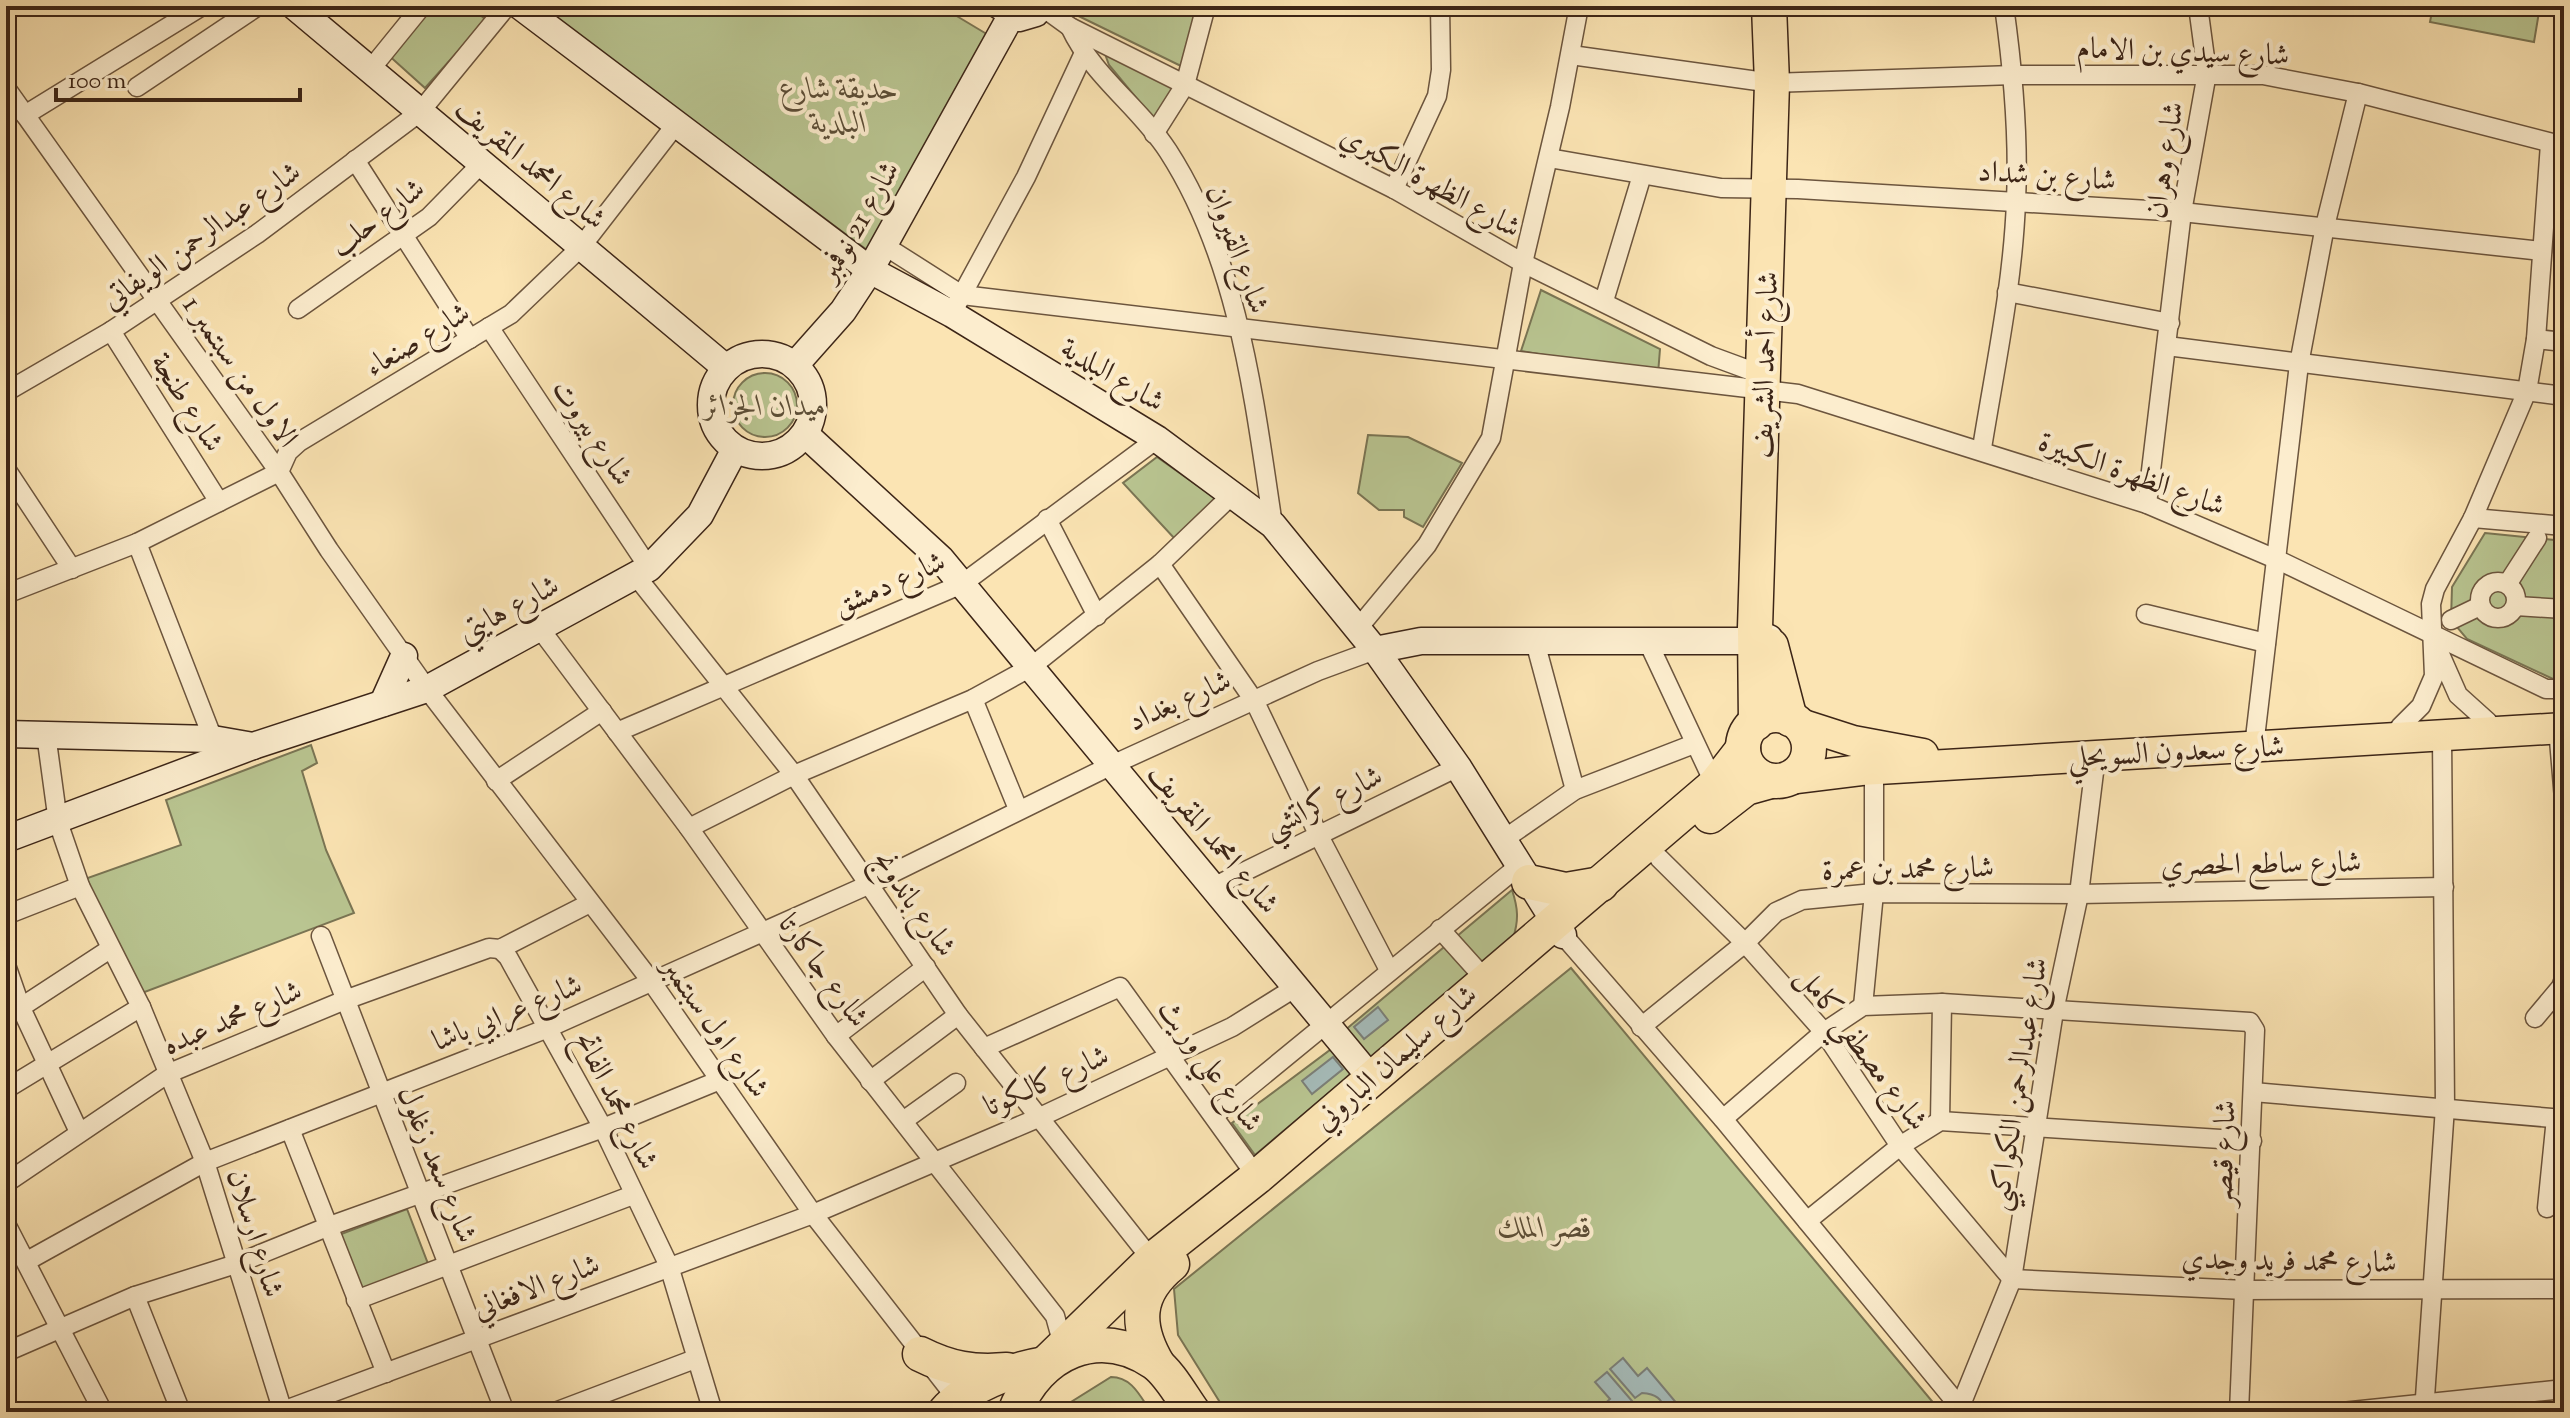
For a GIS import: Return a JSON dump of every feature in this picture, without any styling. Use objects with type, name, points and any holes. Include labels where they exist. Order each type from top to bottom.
[{"type":"highway","name":"شارع أحمد الشريف","points":[[1769,6],[1782,83]]},
{"type":"highway","name":"شارع أحمد الشريف","points":[[1749,736],[1763,639],[1778,387],[1782,83],[1791,6]]},
{"type":"highway","name":"شارع أحمد الشريف","points":[[1763,639],[1793,721]]},
{"type":"highway","points":[[1772,716],[1793,721],[1804,731],[1809,753],[1798,773],[1780,780],[1755,774],[1749,736],[1772,716]]},
{"type":"highway","name":"شارع سليمان الباروني","points":[[1193,1412],[1147,1346],[1139,1317],[1149,1288],[1162,1272],[1454,1033],[1601,884],[1715,785],[1749,736]]},
{"type":"highway","name":"شارع سليمان الباروني","points":[[1041,1359],[1152,1260],[1257,1177],[1485,979],[1659,858],[1746,788],[1780,780]]},
{"type":"highway","points":[[1524,873],[1566,890],[1601,884]]},
{"type":"highway","points":[[920,1354],[948,1368],[979,1372],[1041,1359],[1079,1347],[1109,1347],[1141,1355],[1158,1365]]},
{"type":"highway","points":[[959,1406],[1041,1359]]},
{"type":"highway","points":[[1015,1412],[1041,1359]]},
{"type":"main road","name":"شارع سعدون السويحلي","points":[[1793,721],[1863,760],[2096,756],[2442,735],[2562,724]]},
{"type":"main road","name":"شارع سعدون السويحلي","points":[[1780,780],[1863,760],[2488,722],[2562,724]]},
{"type":"street","points":[[25,115],[202,6]]},
{"type":"street","points":[[137,87],[258,6]]},
{"type":"street","name":"شارع امحمد المقريف","points":[[294,6],[726,368]]},
{"type":"street","points":[[370,70],[422,6]]},
{"type":"street","name":"شارع عبدالرحمن الويفاتي","points":[[6,392],[158,301],[257,234],[420,112],[507,6]]},
{"type":"street","name":"شارع البلدية","points":[[520,6],[870,270],[957,304],[1157,439],[1234,493],[1273,525],[1359,627],[1458,767],[1558,928]]},
{"type":"street","points":[[1005,11],[1028,17],[1041,6]]},
{"type":"street","name":"شارع الظهرة الكبري","points":[[1041,6],[1070,27],[1394,189],[1523,263],[1778,387]]},
{"type":"street","points":[[1154,134],[1185,85],[1206,6]]},
{"type":"street","points":[[1394,189],[1437,96],[1441,70],[1440,6]]},
{"type":"street","points":[[1359,627],[1427,545],[1491,438],[1523,263],[1549,158],[1579,6]]},
{"type":"street","points":[[1982,448],[2007,292],[2016,201],[2014,75],[2004,6]]},
{"type":"street","name":"شارع وهران","points":[[2147,504],[2182,212],[2207,73],[2198,6]]},
{"type":"street","name":"شارع 21 نوفمبر","points":[[795,365],[843,311],[885,246],[1005,11]]},
{"type":"street","name":"شارع القيروان","points":[[1070,27],[1083,55],[1154,134],[1193,198],[1216,249],[1239,329],[1257,418],[1273,525]]},
{"type":"street","points":[[957,304],[1026,177],[1083,55]]},
{"type":"street","name":"شارع سيدي بن الامام","points":[[1571,55],[1782,83],[2014,75],[2263,75],[2358,93],[2557,145]]},
{"type":"street","name":"الاول من سبتمبر 1","points":[[6,88],[279,472],[427,689]]},
{"type":"street","points":[[2255,738],[2299,364],[2325,226],[2358,93]]},
{"type":"street","name":"شارع صنعاء","points":[[279,472],[288,452],[299,442],[511,314],[581,247],[677,123]]},
{"type":"street","points":[[2400,727],[2428,693],[2434,676],[2431,604],[2435,589],[2473,518],[2527,391],[2536,339],[2542,251],[2557,145]]},
{"type":"street","name":"شارع بن شداد","points":[[1549,158],[1721,188],[2182,212],[2542,251]]},
{"type":"street","points":[[355,160],[470,339]]},
{"type":"street","name":"شارع حلب","points":[[298,309],[405,235],[457,191],[482,163]]},
{"type":"street","points":[[1604,301],[1642,175]]},
{"type":"street","points":[[885,246],[957,304],[1239,329],[1778,387]]},
{"type":"street","points":[[2007,292],[2170,323]]},
{"type":"street","name":"شارع بيروت","points":[[489,327],[642,572]]},
{"type":"street","name":"شارع طنجة","points":[[111,331],[219,502]]},
{"type":"street","points":[[2536,339],[2564,342]]},
{"type":"street","points":[[2167,346],[2564,396]]},
{"type":"street","points":[[758,354],[771,354],[795,365],[812,390],[813,409],[805,434],[794,446],[765,457],[735,449],[723,439],[711,412],[716,383],[726,368],[746,356],[758,354]]},
{"type":"street","points":[[1707,381],[1711,356]]},
{"type":"street","name":"شارع الظهرة الكبيرة","points":[[1778,387],[1982,448],[2147,504],[2278,560],[2546,689],[2564,689]]},
{"type":"street","name":"شارع امحمد المقريف","points":[[805,434],[910,528],[962,584],[1371,1078]]},
{"type":"street","name":"شارع دمشق","points":[[617,732],[962,584],[1157,439]]},
{"type":"street","name":"شارع هايتي","points":[[6,839],[58,822],[253,746],[427,689],[642,572],[700,515],[735,449]]},
{"type":"street","points":[[6,469],[72,569]]},
{"type":"street","points":[[6,594],[137,543],[279,472]]},
{"type":"street","points":[[689,828],[794,775],[973,699],[1031,667],[1160,564],[1234,493]]},
{"type":"street","points":[[2473,518],[2564,526]]},
{"type":"street","points":[[1047,519],[1097,616]]},
{"type":"street","points":[[2508,583],[2537,538]]},
{"type":"street","points":[[137,543],[213,739]]},
{"type":"street","points":[[1160,564],[1255,702],[1318,834],[1389,970]]},
{"type":"street","name":"شارع باندونج","points":[[642,572],[724,688],[794,775],[958,1015],[1152,1260]]},
{"type":"street","points":[[2491,582],[2508,583],[2517,592],[2516,606],[2505,618],[2490,617],[2480,606],[2482,590],[2491,582]]},
{"type":"street","points":[[2451,620],[2480,606]]},
{"type":"street","points":[[2516,606],[2564,609]]},
{"type":"street","points":[[2146,614],[2266,643]]},
{"type":"street","name":"شارع جاكارتا","points":[[538,626],[689,828],[836,1036],[1055,1316],[1041,1359]]},
{"type":"street","points":[[2434,634],[2442,663],[2458,695],[2488,722]]},
{"type":"street","points":[[1534,638],[1575,790]]},
{"type":"street","name":"شارع بغداد","points":[[651,981],[868,885],[1112,765],[1318,671],[1375,650],[1421,641],[1763,639]]},
{"type":"street","points":[[1647,640],[1715,785]]},
{"type":"street","points":[[383,703],[404,656]]},
{"type":"street","name":"شارع اول سبتمبر","points":[[427,689],[651,981],[813,1214],[959,1406]]},
{"type":"street","points":[[973,699],[1018,809]]},
{"type":"street","points":[[496,781],[602,711]]},
{"type":"street","points":[[2562,724],[2564,799]]},
{"type":"street","name":"شارع هايتي","points":[[6,734],[213,739],[253,746]]},
{"type":"street","name":"شارع ارسلان","points":[[46,734],[58,822],[80,886],[141,1007],[205,1162],[282,1412]]},
{"type":"street","points":[[2424,1408],[2445,1107],[2442,735]]},
{"type":"street","points":[[1503,840],[1575,790],[1694,744]]},
{"type":"street","name":"شارع عبدالرحمن الكواكبي","points":[[1961,1411],[2012,1279],[2038,1129],[2054,1011],[2079,894],[2096,756]]},
{"type":"street","points":[[1863,760],[1874,893],[1863,1006]]},
{"type":"street","name":"شارع كراتشي","points":[[1213,887],[1458,767]]},
{"type":"street","name":"شارع مصطفي كامل","points":[[1659,858],[1745,943],[1824,1032],[1900,1146],[2012,1279]]},
{"type":"street","points":[[1215,1115],[1440,929],[1524,873]]},
{"type":"street","points":[[6,915],[80,886]]},
{"type":"street","name":"شارع ساطع الحصري","points":[[2079,894],[2444,887]]},
{"type":"street","name":"شارع محمد بن عمرة","points":[[1641,1027],[1745,943],[1776,912],[1802,900],[1874,893],[2079,894]]},
{"type":"street","name":"شارع محمد عبده","points":[[6,1183],[167,1074],[345,1000],[489,948],[500,949],[590,903]]},
{"type":"street","points":[[1558,928],[1723,1119],[1961,1411]]},
{"type":"street","points":[[1440,929],[1485,979]]},
{"type":"street","name":"شارع سعد زغلول","points":[[321,936],[418,1195],[478,1338],[505,1412]]},
{"type":"street","points":[[14,1012],[110,949]]},
{"type":"street","name":"شارع محمد الفاتح","points":[[500,949],[603,1128],[669,1266],[713,1412]]},
{"type":"street","points":[[6,965],[14,1012],[47,1063],[79,1132]]},
{"type":"street","points":[[836,1036],[926,967]]},
{"type":"street","points":[[2535,1018],[2564,979]]},
{"type":"street","name":"شارع عرابي باشا","points":[[27,1261],[205,1162],[548,1028],[651,981]]},
{"type":"street","name":"شارع علي وريث","points":[[984,1048],[1120,987],[1257,1177]]},
{"type":"street","name":"شارع كالكوتا","points":[[813,1214],[934,1159],[1038,1118],[1246,1020],[1296,987]]},
{"type":"street","points":[[1940,1121],[1942,1003]]},
{"type":"street","points":[[1723,1119],[1824,1032],[1863,1006],[1942,1003],[2054,1011]]},
{"type":"street","points":[[6,1089],[141,1007]]},
{"type":"street","name":"شارع قيصر","points":[[2054,1011],[2237,1018],[2254,1025],[2252,1141],[2239,1412]]},
{"type":"street","points":[[870,1081],[958,1015]]},
{"type":"street","points":[[6,1352],[135,1296],[236,1264],[327,1227],[603,1128],[720,1080]]},
{"type":"street","points":[[903,1121],[956,1083]]},
{"type":"street","points":[[2253,1092],[2560,1118],[2547,1208]]},
{"type":"street","points":[[1807,1221],[1900,1146],[1940,1121],[2252,1141]]},
{"type":"street","points":[[290,1129],[386,1373]]},
{"type":"street","points":[[356,1300],[633,1195]]},
{"type":"street","name":"شارع الافغاني","points":[[282,1412],[813,1214]]},
{"type":"street","points":[[6,1224],[103,1412]]},
{"type":"street","name":"شارع محمد فريد وجدي","points":[[2012,1279],[2245,1290],[2564,1289]]},
{"type":"street","points":[[135,1296],[181,1412]]},
{"type":"street","points":[[555,1412],[695,1359]]},
{"type":"street","points":[[2342,1412],[2424,1408],[2564,1389]]},
{"type":"green space","points":[[428,6],[470,6],[486,20],[425,88],[386,53]]},
{"type":"green space","name":"حديقة شارع البلدية","points":[[539,6],[955,6],[955,15],[990,36],[871,253]]},
{"type":"green space","points":[[1058,6],[1199,6],[1185,68]]},
{"type":"green space","points":[[2433,6],[2540,6],[2534,42],[2430,22]]},
{"type":"green space","points":[[1105,54],[1181,89],[1157,123],[1109,65]]},
{"type":"green space","points":[[1541,290],[1660,349],[1658,374],[1521,351]]},
{"type":"green space","name":"ميدان الجزائر","points":[[765,373],[777,375],[788,382],[795,393],[795,417],[788,428],[777,435],[765,437],[753,435],[742,428],[735,417],[733,405],[735,393],[742,382],[753,375]]},
{"type":"green space","points":[[1368,435],[1408,437],[1462,463],[1423,527],[1404,517],[1404,510],[1379,510],[1358,493]]},
{"type":"green space","points":[[1157,457],[1215,498],[1175,539],[1123,483]]},
{"type":"green space","points":[[2485,533],[2564,541],[2563,679],[2553,679],[2467,639],[2451,620],[2452,587]]},
{"type":"green space","points":[[311,745],[317,763],[302,771],[326,850],[354,913],[142,993],[82,880],[181,845],[166,800]]},
{"type":"green space","points":[[1512,890],[1517,914],[1513,938],[1373,1062],[1344,1031]]},
{"type":"green space","name":"قصر الملك","points":[[1571,968],[1936,1406],[1934,1412],[1226,1412],[1178,1335],[1174,1289]]},
{"type":"green space","points":[[1334,1047],[1354,1072],[1255,1155],[1232,1123]]},
{"type":"green space","points":[[407,1209],[430,1269],[359,1296],[336,1236]]},
{"type":"green space","points":[[1111,1377],[1130,1384],[1151,1412],[1055,1412]]},
{"type":"water","points":[[1378,1007],[1388,1020],[1364,1039],[1354,1027]]},
{"type":"water","points":[[1333,1057],[1343,1069],[1312,1094],[1302,1081]]},
{"type":"water","points":[[1623,1358],[1638,1376],[1647,1368],[1684,1412],[1665,1412],[1660,1400],[1651,1394],[1642,1393],[1635,1398],[1610,1369]]},
{"type":"water","points":[[1607,1372],[1632,1401],[1626,1412],[1605,1412],[1601,1407],[1610,1399],[1595,1382]]}]
